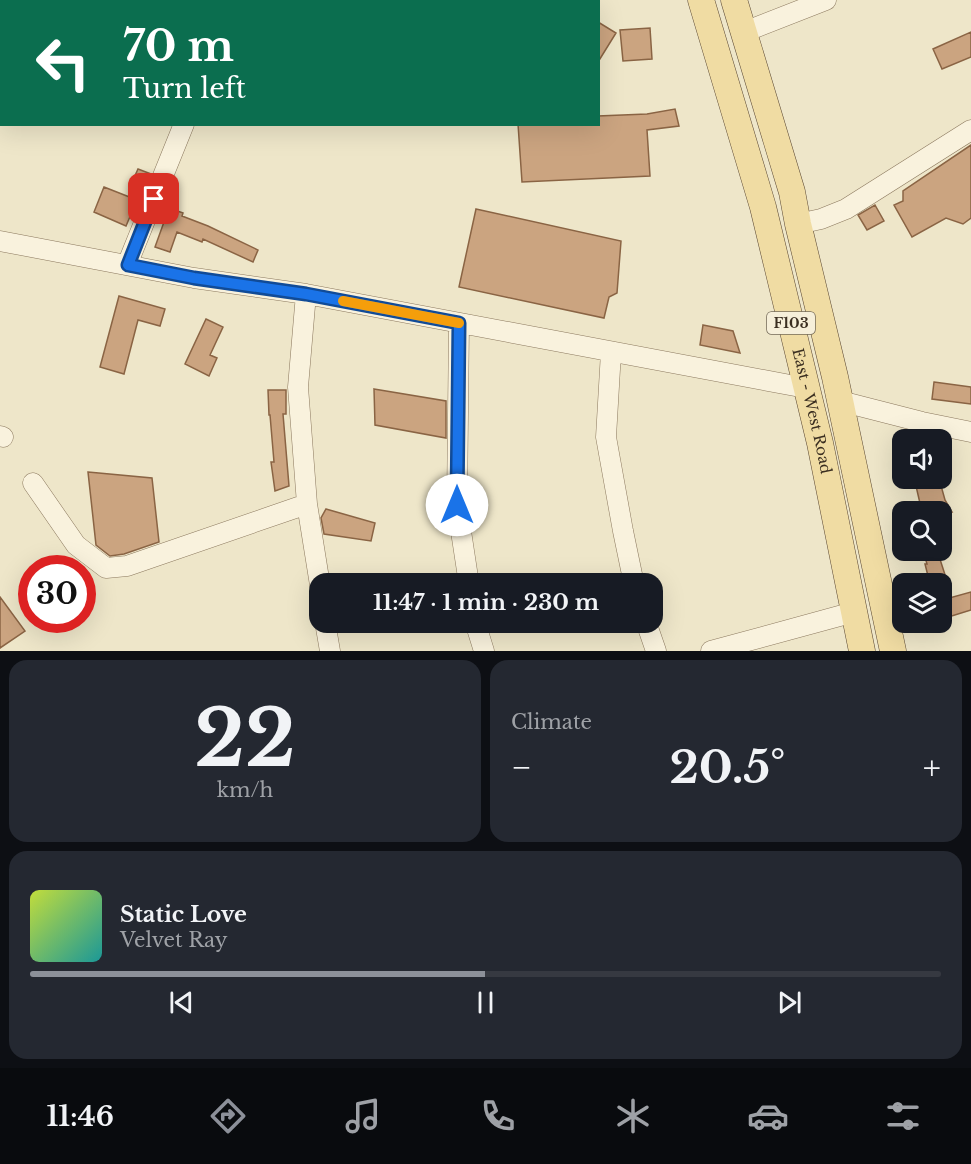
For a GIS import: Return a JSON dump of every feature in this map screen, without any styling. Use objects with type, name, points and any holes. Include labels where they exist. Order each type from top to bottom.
[{"type":"main road","name":"East - West Road","points":[[701,0],[764,207],[819,443],[862,651]]},
{"type":"main road","name":"East - West Road","points":[[734,0],[792,192],[840,401],[893,651]]},
{"type":"street","points":[[744,32],[826,0]]},
{"type":"street","points":[[128,265],[183,126]]},
{"type":"street","points":[[798,224],[846,210],[971,130]]},
{"type":"street","points":[[0,241],[194,278],[306,294],[806,388]]},
{"type":"street","points":[[306,294],[298,387],[307,504],[318,573]]},
{"type":"street","points":[[459,323],[457,505],[467,573]]},
{"type":"street","points":[[611,352],[606,437],[632,573]]},
{"type":"street","points":[[840,401],[971,432]]},
{"type":"street","points":[[33,483],[76,545],[106,568],[127,566],[307,504]]},
{"type":"street","points":[[711,651],[854,612]]},
{"type":"street","points":[[327,633],[330,651]]},
{"type":"street","points":[[479,633],[484,651]]},
{"type":"street","points":[[650,633],[656,651]]},
{"type":"building","points":[[600,23],[616,33],[600,59]]},
{"type":"building","points":[[650,28],[652,59],[623,61],[620,30]]},
{"type":"building","points":[[971,32],[971,57],[942,69],[933,49]]},
{"type":"building","points":[[675,109],[679,126],[647,130],[650,176],[522,182],[518,126],[600,126],[600,116],[647,114]]},
{"type":"building","points":[[971,145],[971,218],[963,224],[946,218],[912,237],[894,205],[903,201],[903,191]]},
{"type":"building","points":[[138,169],[151,174],[143,193],[130,187]]},
{"type":"building","points":[[104,187],[137,200],[126,226],[94,212]]},
{"type":"building","points":[[875,205],[884,221],[867,230],[858,215]]},
{"type":"building","points":[[169,208],[258,250],[253,262],[203,239],[202,242],[177,232],[170,252],[155,247]]},
{"type":"building","points":[[476,209],[621,241],[617,293],[609,297],[604,318],[459,287]]},
{"type":"building","points":[[119,296],[165,309],[160,326],[138,320],[124,374],[100,367]]},
{"type":"building","points":[[206,319],[223,327],[210,355],[217,358],[209,376],[185,364]]},
{"type":"building","points":[[703,325],[733,331],[740,353],[700,345]]},
{"type":"building","points":[[934,382],[971,387],[971,404],[932,399]]},
{"type":"building","points":[[374,389],[446,401],[446,438],[375,425]]},
{"type":"building","points":[[268,390],[286,390],[286,414],[283,414],[289,486],[275,491],[271,462],[274,462]]},
{"type":"building","points":[[88,472],[152,478],[159,542],[124,554],[110,556],[96,545]]},
{"type":"building","points":[[917,489],[942,489],[946,501],[919,501]]},
{"type":"building","points":[[326,509],[375,523],[371,541],[324,534],[321,518]]},
{"type":"building","points":[[926,561],[941,561],[944,573],[927,573],[925,564],[927,564]]},
{"type":"building","points":[[971,592],[971,610],[952,616],[952,597]]},
{"type":"building","points":[[0,597],[18,621],[18,633],[22,633],[0,648]]},
{"type":"slow traffic","points":[[343,301],[459,323]]},
{"type":"route","points":[[154,199],[128,265],[194,278],[306,294],[459,323],[457,505]]}]
